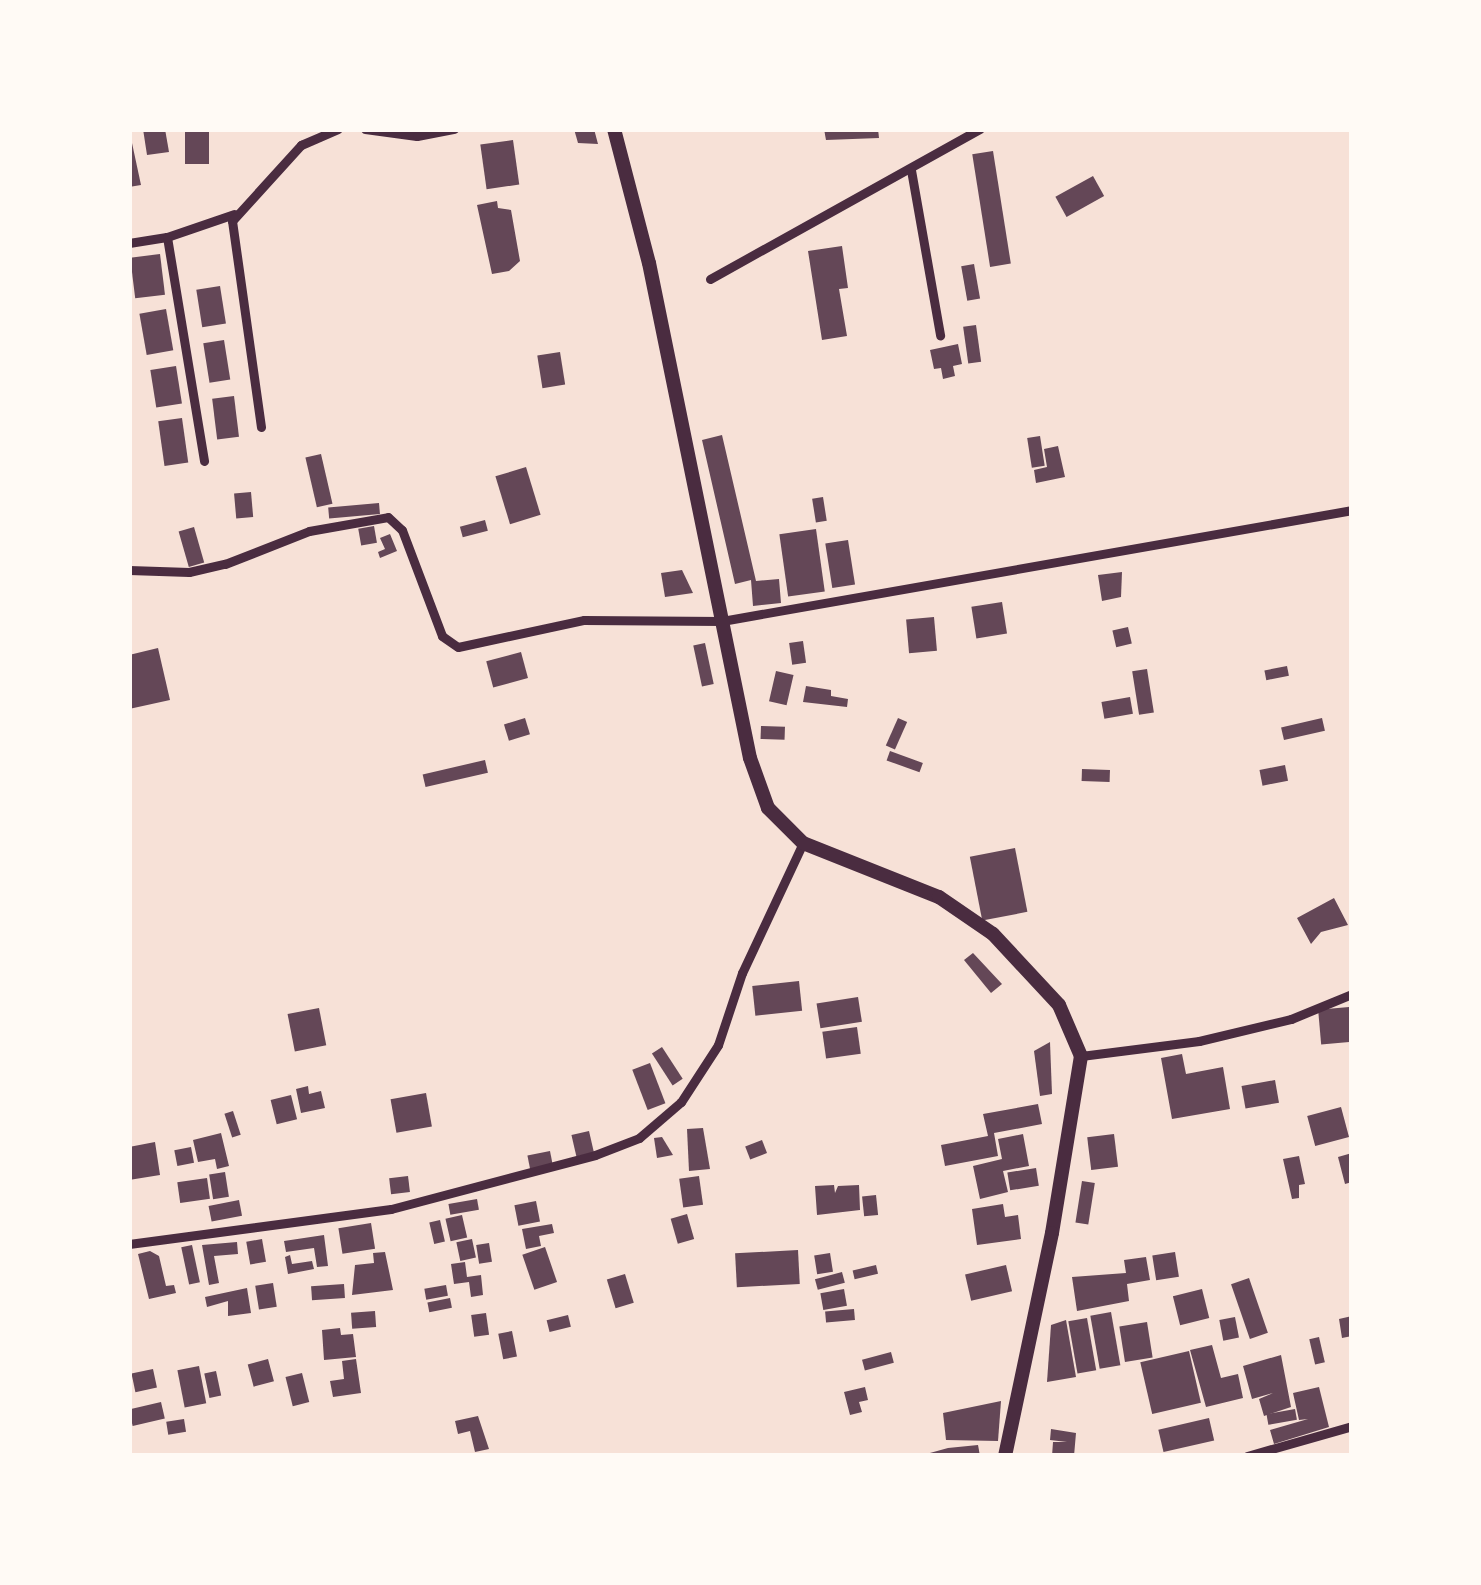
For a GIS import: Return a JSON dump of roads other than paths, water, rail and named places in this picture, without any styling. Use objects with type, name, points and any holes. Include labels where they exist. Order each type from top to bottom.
[{"type":"main road","points":[[614,129],[649,263],[750,758],[768,808],[803,843],[939,897],[993,934],[1060,1005],[1081,1056],[1004,1456]]},
{"type":"street","points":[[129,243],[167,237],[234,214],[313,133],[338,129]]},
{"type":"street","points":[[365,129],[418,136],[454,129]]},
{"type":"street","points":[[710,279],[980,129]]},
{"type":"street","points":[[911,170],[940,334]]},
{"type":"street","points":[[234,214],[232,246],[261,427]]},
{"type":"street","points":[[167,237],[204,461]]},
{"type":"street","points":[[129,570],[189,572],[225,564],[309,531],[388,517],[402,530],[442,636],[458,646],[584,620],[722,621],[1352,510]]},
{"type":"street","points":[[129,1244],[391,1209],[595,1155],[639,1138],[681,1102],[718,1046],[742,973],[803,843]]},
{"type":"street","points":[[1081,1056],[1199,1041],[1292,1019],[1352,994]]},
{"type":"street","points":[[1247,1456],[1352,1426]]}]
